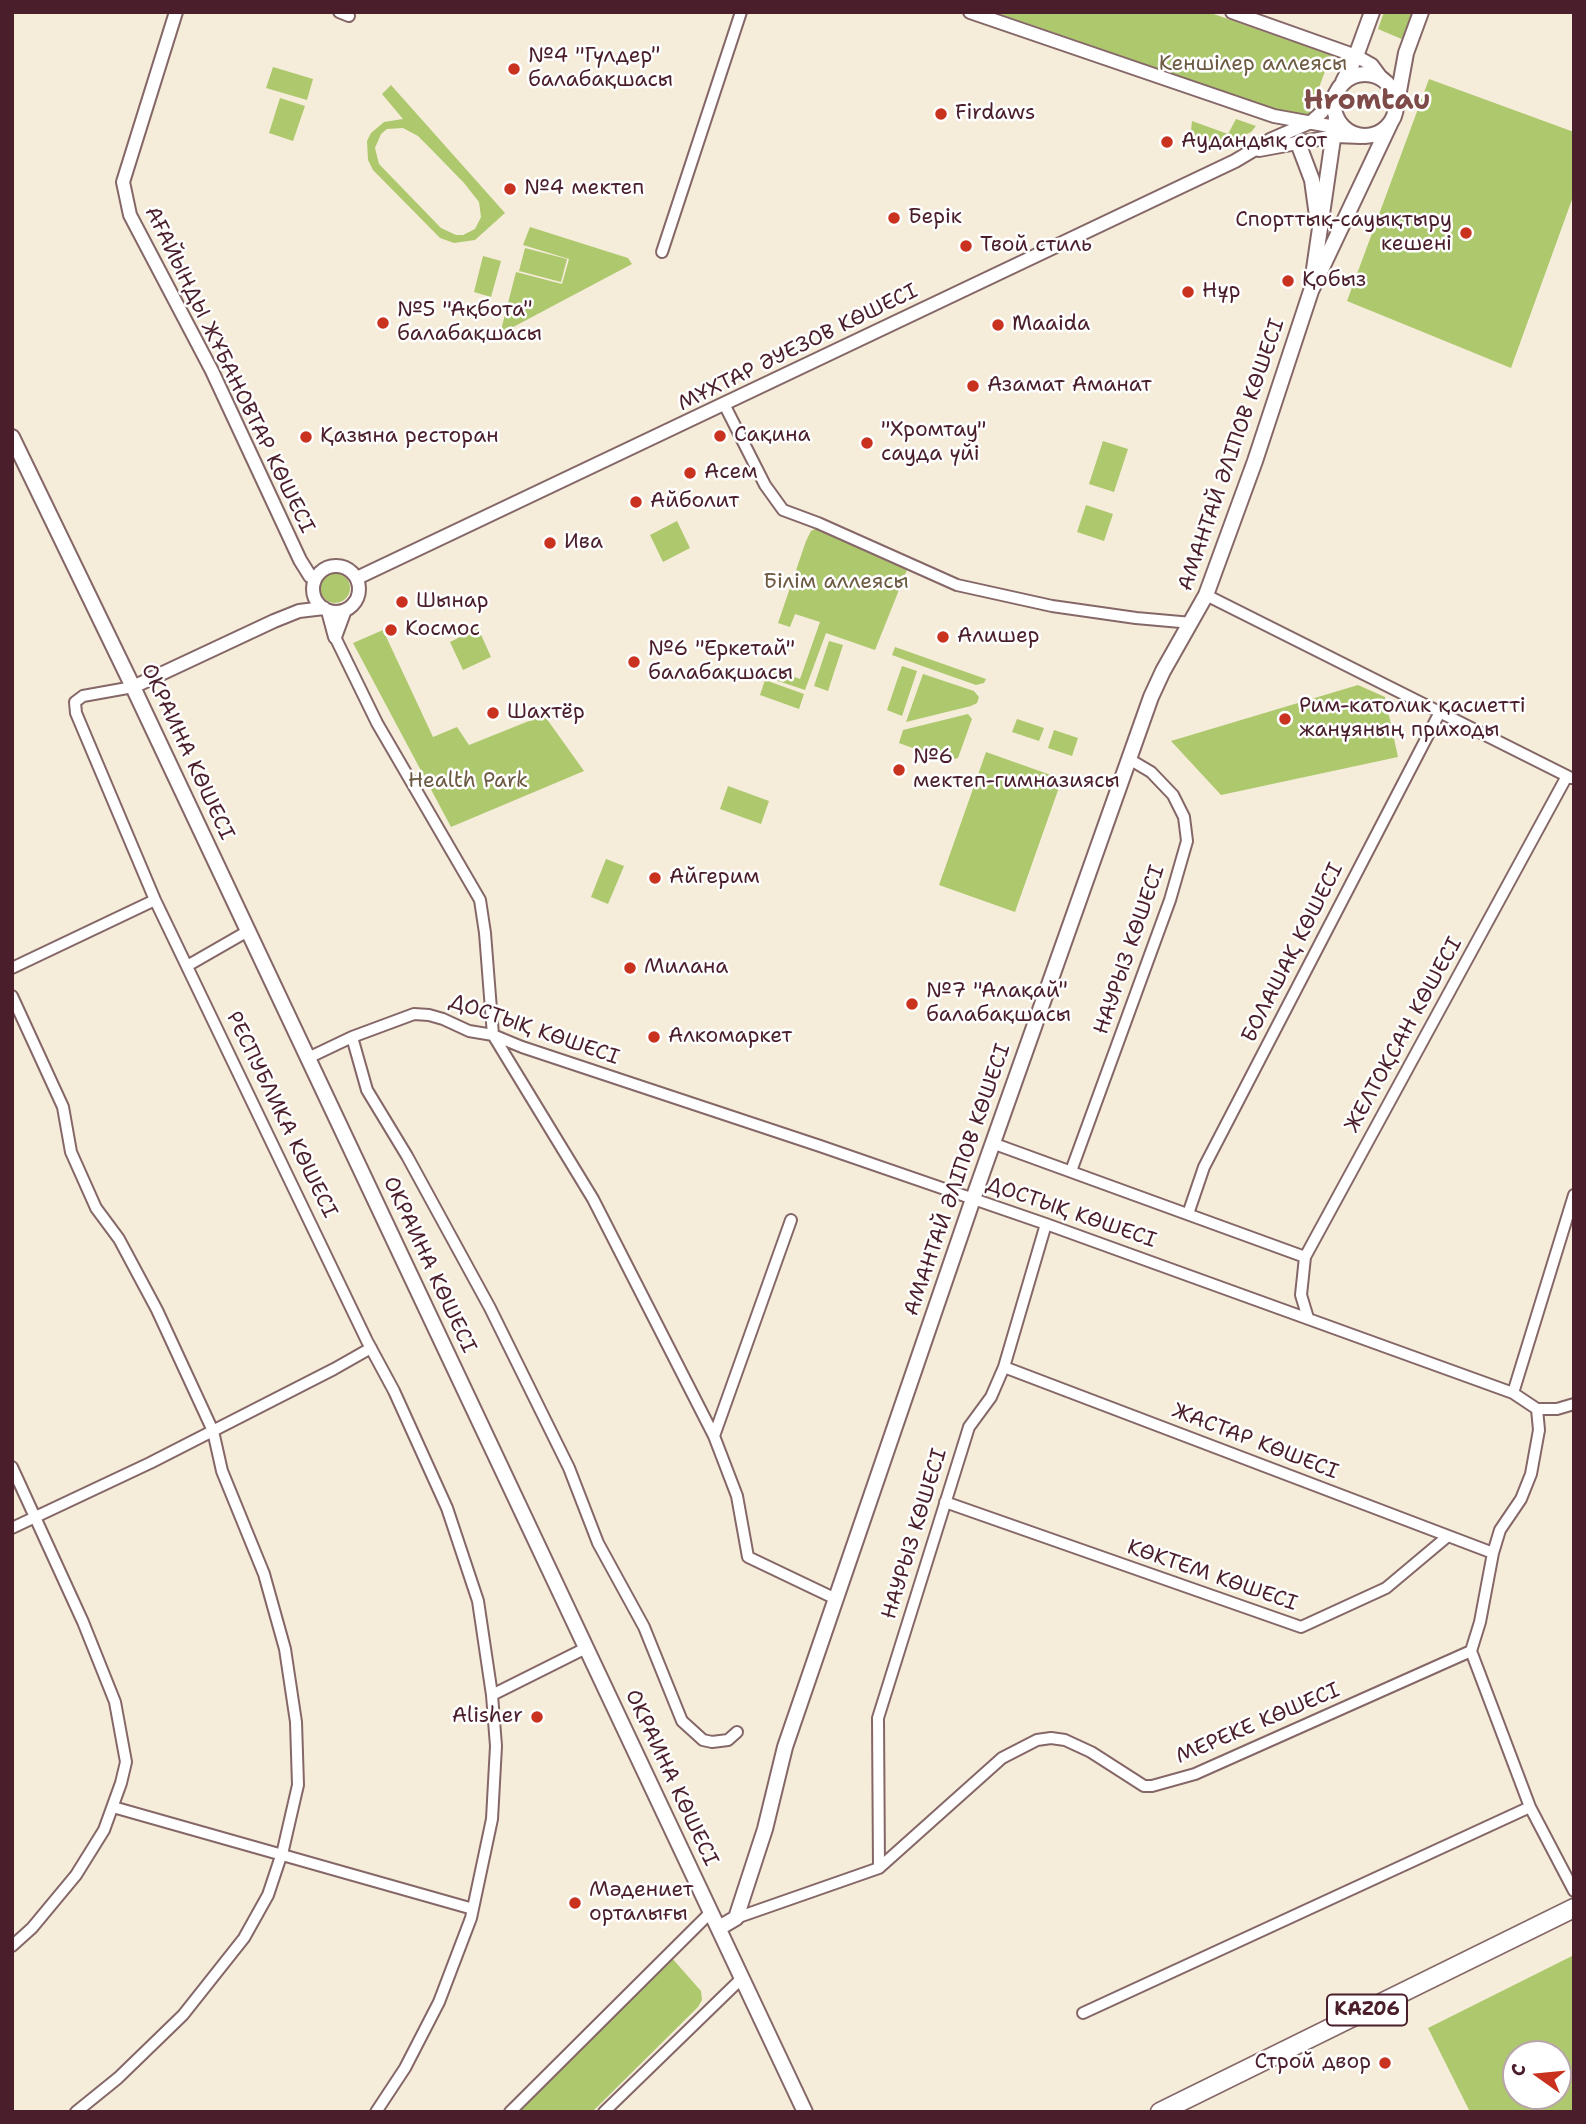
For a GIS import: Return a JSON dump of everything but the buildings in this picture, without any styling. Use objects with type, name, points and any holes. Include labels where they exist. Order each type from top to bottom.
[{"type":"highway","name":"KАZ06","points":[[1160,2112],[1574,1908]]},
{"type":"main road","points":[[1372,12],[1333,109],[1335,127],[1361,137],[1376,135],[1390,124],[1406,53],[1421,12]]},
{"type":"main road","points":[[1340,87],[1358,75],[1375,76],[1390,87],[1396,106]]},
{"type":"main road","name":"АМАНТАЙ ӘЛІПОВ КӨШЕСІ","points":[[736,1918],[765,1829],[785,1746],[972,1199],[1151,697],[1206,595],[1255,461],[1311,291],[1390,124]]},
{"type":"main road","name":"АМАНТАЙ ӘЛІПОВ КӨШЕСІ","points":[[1311,291],[1335,127]]},
{"type":"main road","points":[[1298,143],[1312,180],[1319,232]]},
{"type":"main road","name":"ОКРАИНА КӨШЕСІ","points":[[12,437],[133,687],[805,2112]]},
{"type":"main road","points":[[719,1928],[736,1918]]},
{"type":"street","name":"АҒАЙЫНДЫ ЖҰБАНОВТАР КӨШЕСІ","points":[[176,12],[123,182],[130,215],[212,371],[306,572],[315,578]]},
{"type":"street","points":[[662,252],[741,12]]},
{"type":"street","points":[[970,12],[1274,116],[1335,127]]},
{"type":"street","points":[[1232,12],[1356,56],[1372,65],[1383,80]]},
{"type":"street","name":"МҰХТАР ӘУЕЗОВ КӨШЕСІ","points":[[357,578],[1255,151],[1272,139],[1311,122],[1340,87]]},
{"type":"street","points":[[1272,139],[1274,116]]},
{"type":"street","name":"МҰХТАР ӘУЕЗОВ КӨШЕСІ","points":[[1255,151],[1298,143],[1335,127]]},
{"type":"street","points":[[724,404],[765,485],[783,510],[957,585],[1052,606],[1136,618],[1192,622]]},
{"type":"street","points":[[299,611],[313,595],[315,578],[324,568],[344,566],[357,578],[359,593],[345,610],[335,638]]},
{"type":"street","points":[[313,595],[326,610],[335,638],[377,723],[480,900],[493,1035],[593,1199],[714,1436],[737,1496],[748,1557],[836,1599]]},
{"type":"street","points":[[1206,595],[1571,777]]},
{"type":"street","points":[[133,687],[299,611],[345,610]]},
{"type":"street","name":"РЕСПУБЛИКА КӨШЕСІ","points":[[133,687],[83,696],[75,702],[76,713],[155,900],[394,1391],[447,1508],[478,1601],[492,1695],[496,1746],[492,1819],[473,1909],[439,2002],[405,2068],[376,2112]]},
{"type":"street","name":"БОЛАШАҚ КӨШЕСІ","points":[[1188,1214],[1203,1167],[1440,712]]},
{"type":"street","name":"НАУРЫЗ КӨШЕСІ","points":[[1071,1171],[1170,900],[1187,841],[1184,817],[1173,795],[1151,772],[1129,759]]},
{"type":"street","name":"ЖЕЛТОҚСАН КӨШЕСІ","points":[[1308,1318],[1301,1295],[1305,1257],[1571,777]]},
{"type":"street","points":[[12,968],[155,900]]},
{"type":"street","points":[[187,966],[248,931]]},
{"type":"street","points":[[12,996],[63,1107],[71,1153],[96,1208],[119,1239],[157,1310],[213,1431],[222,1471],[264,1574],[285,1649],[296,1721],[298,1785],[292,1818],[268,1895],[244,1938],[184,2015],[118,2078],[76,2112]]},
{"type":"street","name":"ДОСТЫҚ КӨШЕСІ","points":[[308,1058],[352,1037],[414,1014],[429,1015],[469,1031],[493,1035],[1046,1224],[1513,1393],[1537,1409]]},
{"type":"street","points":[[352,1037],[367,1090],[407,1156],[490,1308],[569,1468],[598,1543],[644,1627],[682,1721],[703,1740],[712,1742],[728,1740],[737,1732]]},
{"type":"street","points":[[992,1143],[1305,1257]]},
{"type":"street","points":[[1513,1393],[1574,1195]]},
{"type":"street","points":[[714,1436],[791,1220]]},
{"type":"street","name":"НАУРЫЗ КӨШЕСІ","points":[[878,1868],[878,1718],[969,1427],[991,1397],[1004,1367],[1046,1224]]},
{"type":"street","points":[[12,1528],[213,1431],[371,1348]]},
{"type":"street","name":"ЖАСТАР КӨШЕСІ","points":[[1004,1367],[1493,1553]]},
{"type":"street","points":[[1574,1404],[1557,1409],[1537,1409],[1539,1430],[1531,1474],[1521,1499],[1500,1530],[1471,1651],[1530,1807],[1574,1891]]},
{"type":"street","points":[[12,1467],[83,1622],[115,1702],[126,1762],[104,1830],[76,1875],[32,1928],[12,1946]]},
{"type":"street","name":"КӨКТЕМ КӨШЕСІ","points":[[945,1502],[1301,1627],[1386,1588],[1448,1536]]},
{"type":"street","points":[[492,1695],[586,1648]]},
{"type":"street","name":"МЕРЕКЕ КӨШЕСІ","points":[[736,1918],[878,1868],[1002,1758],[1037,1740],[1065,1740],[1091,1752],[1144,1786],[1152,1786],[1195,1774],[1471,1651]]},
{"type":"street","points":[[113,1807],[281,1857],[473,1909]]},
{"type":"street","points":[[1083,2013],[1530,1807]]},
{"type":"street","points":[[510,2112],[711,1912]]},
{"type":"street","points":[[604,2112],[742,1978]]},
{"type":"green space","name":"Кеншілер аллеясы","points":[[994,12],[1208,12],[1331,55],[1307,120]]},
{"type":"green space","points":[[1384,12],[1414,12],[1404,40],[1378,29]]},
{"type":"green space","points":[[273,67],[313,79],[307,100],[266,88]]},
{"type":"green space","name":"Спорттық-сауықтыру кешені","points":[[1429,79],[1574,132],[1574,194],[1511,368],[1347,301]]},
{"type":"green space","points":[[391,85],[505,213],[475,240],[454,243],[440,238],[373,170],[368,160],[367,141],[371,133],[384,122],[403,119],[382,94]],"holes":[[[403,128],[418,136],[479,202],[481,217],[475,229],[463,235],[456,235],[441,228],[379,164],[375,148],[381,134],[387,129]]]},
{"type":"green space","points":[[280,98],[305,106],[293,141],[269,133]]},
{"type":"green space","points":[[1236,119],[1256,126],[1251,132],[1209,152],[1205,145],[1190,140],[1192,121],[1228,134]]},
{"type":"green space","points":[[530,227],[628,258],[632,264],[500,334],[516,272],[562,284],[569,259],[523,245]]},
{"type":"green space","points":[[525,248],[567,259],[561,282],[519,271]]},
{"type":"green space","points":[[483,256],[501,261],[491,297],[474,292]]},
{"type":"green space","points":[[1103,441],[1128,449],[1114,492],[1089,484]]},
{"type":"green space","points":[[1086,505],[1113,514],[1104,541],[1077,532]]},
{"type":"green space","points":[[677,521],[690,548],[663,562],[650,535]]},
{"type":"green space","name":"Білім аллеясы","points":[[815,529],[907,570],[875,650],[826,633],[805,690],[772,679],[775,670],[800,679],[820,622],[795,614],[790,627],[778,623],[806,541]]},
{"type":"green space","points":[[335,573],[341,574],[349,582],[349,594],[341,602],[335,603],[329,602],[321,594],[320,588],[321,582],[329,574]]},
{"type":"green space","points":[[478,628],[491,657],[463,670],[450,642]]},
{"type":"green space","name":"Health Park","points":[[383,630],[433,737],[457,727],[469,745],[544,715],[584,771],[451,827],[353,643]]},
{"type":"green space","points":[[829,641],[843,645],[828,691],[814,686]]},
{"type":"green space","points":[[895,647],[986,679],[984,683],[976,685],[892,655]]},
{"type":"green space","points":[[902,666],[917,671],[902,716],[887,710]]},
{"type":"green space","points":[[923,674],[974,691],[979,697],[977,703],[906,722]]},
{"type":"green space","points":[[765,680],[804,694],[799,709],[760,695]]},
{"type":"green space","points":[[1358,685],[1385,697],[1398,757],[1221,795],[1171,741]]},
{"type":"green space","points":[[968,714],[972,719],[958,758],[948,761],[899,743],[903,730]]},
{"type":"green space","points":[[1017,719],[1044,728],[1039,741],[1012,732]]},
{"type":"green space","points":[[1054,730],[1078,738],[1072,756],[1048,748]]},
{"type":"green space","points":[[986,752],[1062,779],[1015,912],[939,885]]},
{"type":"green space","points":[[728,786],[769,801],[761,824],[720,809]]},
{"type":"green space","points":[[606,859],[624,866],[608,904],[591,897]]},
{"type":"green space","points":[[1574,1955],[1574,2112],[1470,2112],[1428,2028]]},
{"type":"green space","points":[[671,1957],[701,1991],[702,2000],[592,2112],[513,2112]]},
{"type":"place","name":"№4 \"Гүлдер\" балабақшасы","points":[[514,69]]},
{"type":"place","name":"Firdaws","points":[[941,114]]},
{"type":"place","name":"Аудандық сот","points":[[1167,142]]},
{"type":"place","name":"№4 мектеп","points":[[510,189]]},
{"type":"place","name":"Берік","points":[[894,218]]},
{"type":"place","name":"Спорттық-сауықтыру кешені","points":[[1466,233]]},
{"type":"place","name":"Твой стиль","points":[[966,246]]},
{"type":"place","name":"Қобыз","points":[[1288,281]]},
{"type":"place","name":"Нұр","points":[[1188,292]]},
{"type":"place","name":"№5 \"Ақбота\" балабақшасы","points":[[383,323]]},
{"type":"place","name":"Maaida","points":[[998,325]]},
{"type":"place","name":"Азамат Аманат","points":[[973,386]]},
{"type":"place","name":"Сақина","points":[[720,436]]},
{"type":"place","name":"Қазына ресторан","points":[[306,437]]},
{"type":"place","name":"\"Хромтау\" сауда үйі","points":[[867,443]]},
{"type":"place","name":"Асем","points":[[690,473]]},
{"type":"place","name":"Айболит","points":[[636,502]]},
{"type":"place","name":"Ива","points":[[550,543]]},
{"type":"place","name":"Шынар","points":[[402,602]]},
{"type":"place","name":"Космос","points":[[391,630]]},
{"type":"place","name":"Алишер","points":[[943,637]]},
{"type":"place","name":"№6 \"Еркетай\" балабақшасы","points":[[634,662]]},
{"type":"place","name":"Шахтёр","points":[[493,713]]},
{"type":"place","name":"Рим-католик қасиетті жанұяның приходы","points":[[1285,719]]},
{"type":"place","name":"№6 мектеп-гимназиясы","points":[[899,770]]},
{"type":"place","name":"Айгерим","points":[[655,878]]},
{"type":"place","name":"Милана","points":[[630,968]]},
{"type":"place","name":"№7 \"Алақай\" балабақшасы","points":[[912,1004]]},
{"type":"place","name":"Алкомаркет","points":[[654,1037]]},
{"type":"place","name":"Alisher","points":[[537,1717]]},
{"type":"place","name":"Мәдениет орталығы","points":[[575,1903]]},
{"type":"place","name":"Строй двор","points":[[1385,2063]]},
{"type":"district","name":"Hromtau","points":[[1367,102]]}]
